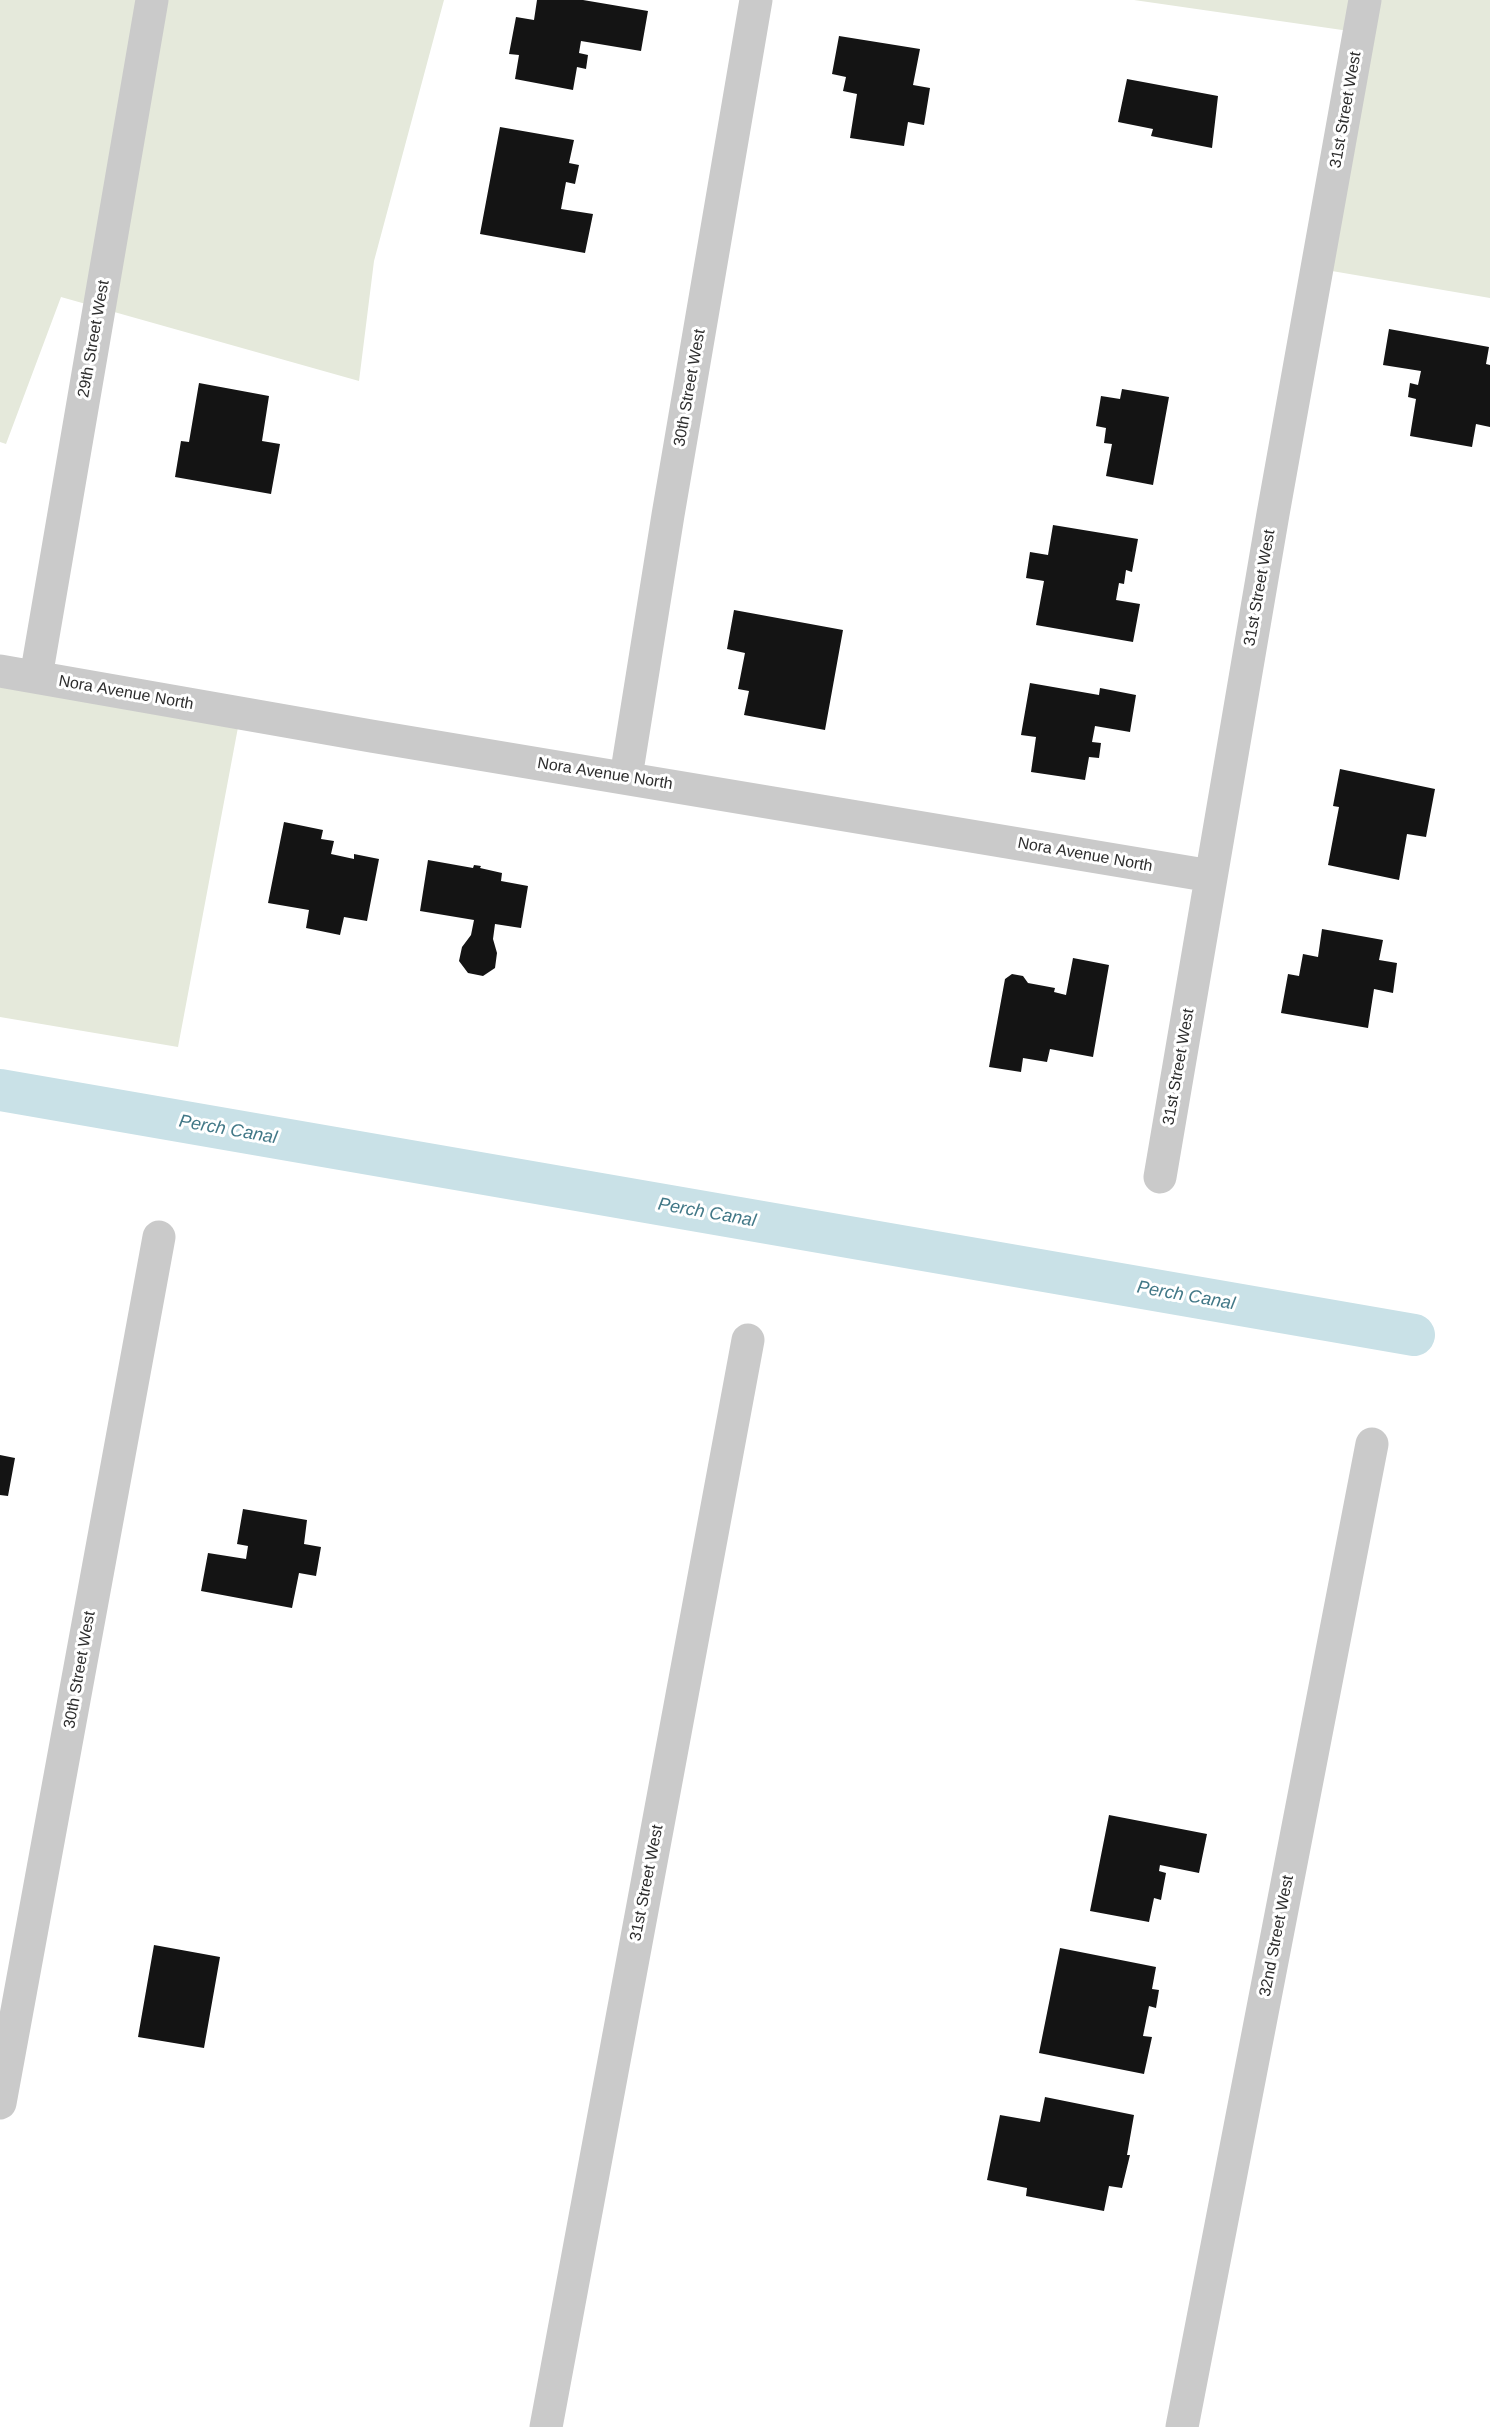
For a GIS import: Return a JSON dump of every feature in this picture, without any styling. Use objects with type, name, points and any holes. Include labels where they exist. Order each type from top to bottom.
[{"type":"street","name":"29th Street West","points":[[36,677],[152,0]]},
{"type":"street","name":"30th Street West","points":[[626,777],[670,503],[756,0]]},
{"type":"street","name":"31st Street West","points":[[1160,1177],[1365,0]]},
{"type":"street","name":"Nora Avenue North","points":[[0,671],[371,736],[1211,876]]},
{"type":"street","name":"30th Street West","points":[[0,2103],[159,1237]]},
{"type":"street","name":"31st Street West","points":[[546,2427],[748,1340]]},
{"type":"street","name":"32nd Street West","points":[[1182,2427],[1372,1444]]},
{"type":"shaded area","points":[[0,0],[444,0],[374,261],[359,381],[61,297],[6,444],[0,442]]},
{"type":"shaded area","points":[[1134,0],[1490,0],[1490,298],[1326,270],[1370,34]]},
{"type":"shaded area","points":[[0,682],[242,706],[178,1047],[0,1017]]},
{"type":"building","points":[[537,0],[583,0],[648,11],[641,51],[581,41],[579,53],[588,55],[586,69],[577,67],[573,90],[515,79],[519,55],[509,54],[516,17],[534,20]]},
{"type":"building","points":[[839,36],[920,49],[913,85],[930,88],[924,125],[908,122],[904,146],[850,138],[857,94],[843,91],[846,77],[832,74]]},
{"type":"building","points":[[1127,79],[1218,96],[1212,148],[1151,136],[1153,129],[1118,122]]},
{"type":"building","points":[[500,127],[574,140],[569,163],[579,165],[575,184],[566,182],[561,209],[593,214],[585,253],[480,234]]},
{"type":"building","points":[[1389,329],[1489,347],[1486,364],[1490,365],[1490,427],[1476,424],[1472,447],[1410,436],[1416,399],[1408,397],[1410,383],[1418,385],[1421,371],[1383,365]]},
{"type":"building","points":[[199,383],[269,396],[262,441],[280,444],[271,494],[175,477],[181,441],[189,442]]},
{"type":"building","points":[[1122,389],[1169,397],[1153,485],[1106,476],[1112,444],[1104,443],[1106,428],[1096,426],[1101,396],[1120,399]]},
{"type":"building","points":[[1053,525],[1138,539],[1132,572],[1126,570],[1124,584],[1119,583],[1116,600],[1140,604],[1133,642],[1036,625],[1044,581],[1026,578],[1030,552],[1048,555]]},
{"type":"building","points":[[734,610],[843,630],[825,730],[744,715],[749,691],[738,689],[745,653],[727,649]]},
{"type":"building","points":[[1030,683],[1099,695],[1100,688],[1136,695],[1130,732],[1095,726],[1092,742],[1101,743],[1099,758],[1089,757],[1085,780],[1031,772],[1036,737],[1021,735]]},
{"type":"building","points":[[1340,769],[1435,789],[1426,837],[1407,834],[1399,880],[1328,865],[1339,807],[1333,806]]},
{"type":"building","points":[[284,822],[323,830],[321,839],[334,841],[331,854],[354,859],[354,854],[379,859],[367,921],[344,917],[340,935],[306,928],[309,910],[268,903]]},
{"type":"building","points":[[428,860],[473,868],[474,865],[481,866],[480,868],[502,873],[501,881],[528,886],[521,928],[495,924],[493,939],[497,953],[495,968],[483,976],[468,973],[459,961],[462,947],[471,935],[474,920],[420,911]]},
{"type":"building","points":[[1322,929],[1383,940],[1379,960],[1397,963],[1393,993],[1374,989],[1368,1028],[1281,1013],[1288,974],[1299,976],[1303,954],[1318,957]]},
{"type":"building","points":[[1073,958],[1109,965],[1093,1057],[1050,1049],[1047,1062],[1023,1058],[1021,1072],[989,1067],[1005,979],[1012,974],[1023,976],[1028,983],[1055,988],[1054,992],[1066,995]]},
{"type":"building","points":[[0,1455],[15,1458],[8,1496],[0,1495]]},
{"type":"building","points":[[243,1509],[307,1520],[304,1544],[321,1547],[316,1576],[299,1573],[292,1608],[201,1591],[208,1553],[246,1559],[248,1546],[237,1544]]},
{"type":"building","points":[[1109,1815],[1207,1834],[1199,1873],[1160,1865],[1159,1871],[1166,1873],[1161,1900],[1154,1898],[1149,1922],[1090,1911]]},
{"type":"building","points":[[154,1945],[220,1957],[204,2048],[138,2037]]},
{"type":"building","points":[[1060,1948],[1156,1967],[1152,1989],[1159,1990],[1156,2008],[1149,2006],[1143,2036],[1152,2037],[1144,2074],[1039,2053]]},
{"type":"building","points":[[1045,2097],[1134,2115],[1127,2155],[1130,2155],[1122,2188],[1109,2186],[1104,2211],[1026,2196],[1027,2188],[987,2180],[1000,2115],[1040,2122]]},
{"type":"waterway","name":"Perch Canal","points":[[0,1090],[1414,1335]]}]
